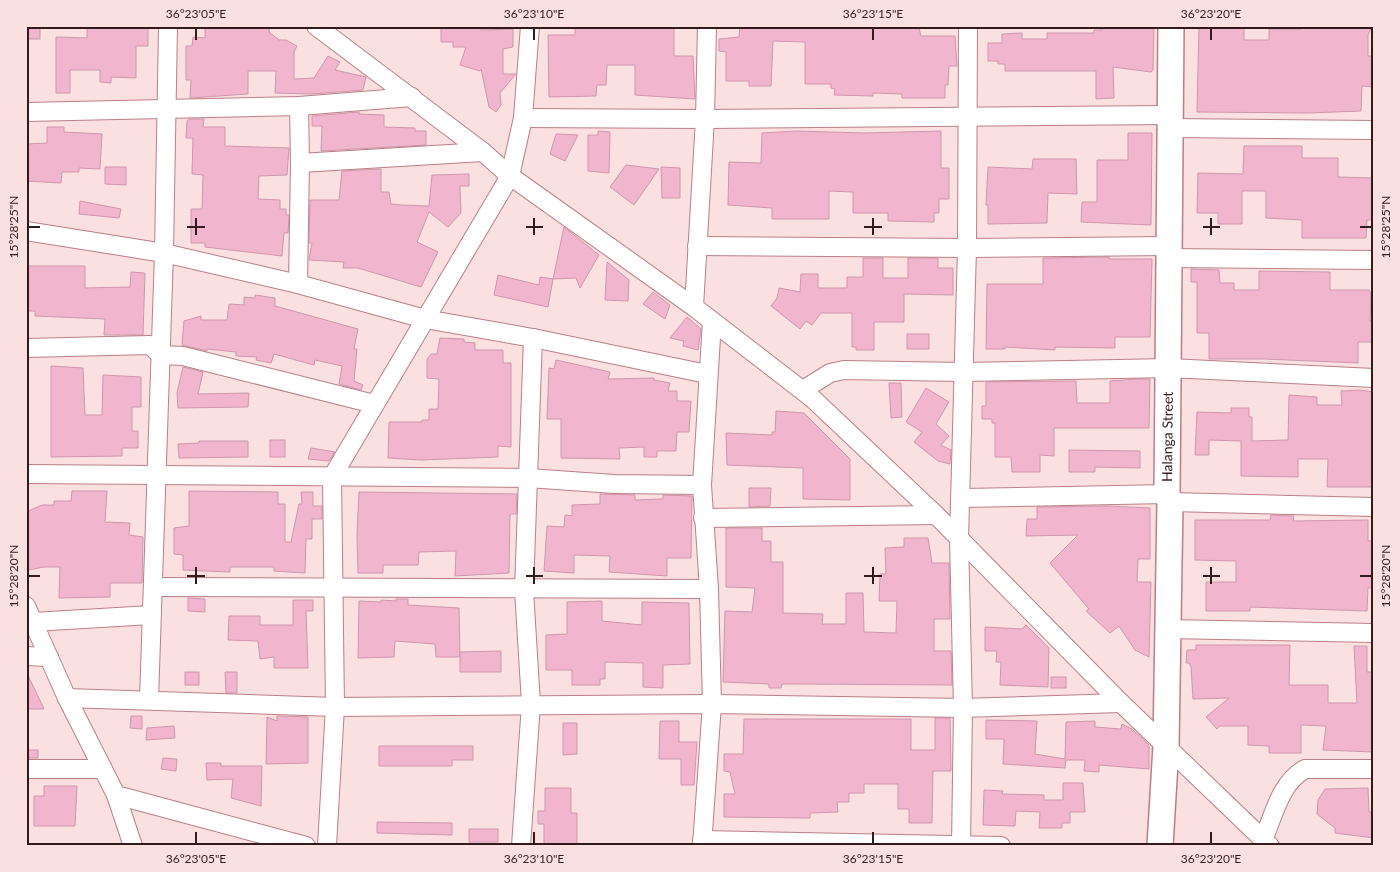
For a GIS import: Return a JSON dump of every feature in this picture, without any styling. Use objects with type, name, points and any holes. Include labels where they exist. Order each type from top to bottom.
[{"type":"street","points":[[149,700],[164,253],[168,26]]},
{"type":"street","points":[[316,26],[483,152],[510,176],[694,307],[803,390],[936,516],[1121,704],[1267,843],[1287,783],[1295,775],[1305,769],[1374,769]]},
{"type":"street","points":[[327,846],[335,707],[332,476],[510,176],[523,118],[530,26]]},
{"type":"street","points":[[694,307],[706,119],[707,26]]},
{"type":"street","points":[[961,845],[963,708],[959,539],[962,498],[963,372],[967,248],[968,26]]},
{"type":"street","name":"Halanga Street","points":[[1160,846],[1166,746],[1171,26]]},
{"type":"street","points":[[26,112],[299,106],[412,98]]},
{"type":"street","points":[[298,284],[299,106]]},
{"type":"street","points":[[523,118],[968,118],[1170,121],[1374,130]]},
{"type":"street","points":[[300,163],[483,152]]},
{"type":"street","points":[[26,231],[164,253],[298,284],[425,319],[533,338],[707,374]]},
{"type":"street","points":[[697,246],[1169,252],[1374,260]]},
{"type":"street","points":[[712,321],[707,374],[702,485],[709,589],[712,704],[702,843],[1001,846]]},
{"type":"street","points":[[521,846],[531,704],[524,590],[533,338]]},
{"type":"street","points":[[26,348],[150,345],[161,355],[183,356],[374,404]]},
{"type":"street","points":[[803,390],[836,371],[963,372],[1169,368],[1374,378]]},
{"type":"street","points":[[26,474],[528,478],[614,484],[702,485]]},
{"type":"street","points":[[962,498],[1169,498],[1374,507]]},
{"type":"street","points":[[703,518],[936,516]]},
{"type":"street","points":[[153,587],[524,590],[709,589]]},
{"type":"street","points":[[133,846],[116,795],[67,698],[30,614],[151,615]]},
{"type":"street","points":[[1166,629],[1374,633]]},
{"type":"street","points":[[26,656],[49,657]]},
{"type":"street","points":[[67,698],[335,707],[712,704],[963,708],[1121,704]]},
{"type":"street","points":[[26,769],[103,769]]},
{"type":"street","points":[[116,795],[306,846]]},
{"type":"building","points":[[28,26],[40,26],[40,39],[28,39]]},
{"type":"building","points":[[87,26],[148,26],[148,46],[136,46],[136,78],[111,77],[111,83],[100,82],[100,70],[70,70],[70,93],[56,93],[56,37],[87,38]]},
{"type":"building","points":[[205,26],[270,26],[269,32],[279,40],[286,40],[297,46],[294,52],[294,79],[314,78],[328,56],[340,62],[335,70],[366,77],[363,90],[312,94],[275,93],[276,71],[248,71],[248,94],[190,98],[191,80],[186,80],[186,46],[192,46],[193,37],[205,38]]},
{"type":"building","points":[[441,26],[481,26],[481,30],[513,29],[513,47],[503,49],[503,74],[516,74],[500,93],[501,105],[496,112],[489,107],[481,69],[480,71],[460,65],[466,47],[453,47],[453,42],[441,42]]},
{"type":"building","points":[[575,26],[674,26],[674,56],[693,56],[695,99],[635,95],[635,65],[607,65],[606,85],[597,85],[596,96],[549,97],[548,35],[575,35]]},
{"type":"building","points":[[740,26],[919,28],[921,36],[955,36],[957,66],[949,66],[948,85],[945,85],[945,98],[902,98],[902,94],[873,93],[873,96],[834,95],[835,89],[831,88],[831,84],[805,84],[805,42],[773,41],[771,86],[749,86],[749,81],[726,81],[726,52],[719,51],[719,39],[739,37]]},
{"type":"building","points":[[1199,26],[1244,26],[1244,40],[1269,40],[1269,29],[1302,29],[1302,26],[1372,26],[1368,35],[1368,56],[1374,56],[1374,87],[1362,86],[1361,111],[1308,113],[1197,112]]},
{"type":"building","points":[[1103,28],[1154,28],[1153,70],[1151,72],[1113,67],[1114,98],[1096,99],[1096,71],[1005,71],[1005,64],[998,64],[998,61],[988,61],[988,43],[1002,43],[1002,34],[1022,33],[1022,39],[1047,39],[1047,33],[1094,33],[1094,30],[1102,30]]},
{"type":"building","points":[[359,112],[359,114],[384,115],[384,127],[415,128],[415,131],[426,131],[426,145],[321,151],[322,126],[312,126],[312,116]]},
{"type":"building","points":[[189,119],[204,119],[203,127],[225,127],[225,146],[289,148],[287,175],[259,176],[258,199],[280,200],[280,209],[286,209],[286,215],[289,215],[288,233],[284,233],[282,256],[205,247],[205,243],[191,243],[191,209],[202,209],[203,175],[192,174],[193,138],[186,138],[187,121]]},
{"type":"building","points":[[47,127],[64,127],[64,132],[102,134],[100,169],[79,168],[79,172],[62,172],[61,183],[26,181],[26,144],[47,143]]},
{"type":"building","points":[[598,131],[610,132],[609,173],[588,171],[588,135],[598,135]]},
{"type":"building","points":[[796,131],[864,133],[941,131],[941,168],[949,168],[949,199],[939,199],[939,213],[934,213],[934,222],[888,221],[888,213],[853,213],[853,192],[829,191],[829,219],[772,219],[772,208],[728,205],[729,162],[761,163],[762,133]]},
{"type":"building","points":[[1128,133],[1152,133],[1151,225],[1081,222],[1082,202],[1097,202],[1097,160],[1128,160]]},
{"type":"building","points":[[556,134],[578,135],[565,161],[550,154]]},
{"type":"building","points":[[1244,146],[1302,146],[1302,158],[1338,158],[1338,177],[1374,178],[1374,220],[1367,220],[1366,238],[1302,238],[1302,220],[1266,218],[1266,191],[1242,191],[1242,224],[1218,224],[1218,213],[1197,213],[1198,173],[1243,174]]},
{"type":"building","points":[[1033,159],[1076,159],[1077,194],[1048,193],[1047,223],[988,224],[988,205],[986,205],[988,167],[1032,169]]},
{"type":"building","points":[[626,165],[659,169],[634,205],[610,187]]},
{"type":"building","points":[[105,167],[126,167],[126,185],[105,184]]},
{"type":"building","points":[[661,167],[680,168],[680,198],[662,198]]},
{"type":"building","points":[[381,169],[381,192],[389,192],[391,204],[401,205],[429,206],[432,175],[469,174],[469,186],[460,186],[461,213],[448,227],[429,212],[417,242],[438,252],[421,287],[358,268],[343,268],[344,262],[309,260],[312,243],[309,243],[310,200],[339,200],[342,171]]},
{"type":"building","points":[[80,201],[121,209],[119,218],[79,214]]},
{"type":"building","points":[[564,227],[599,255],[580,288],[576,278],[553,279]]},
{"type":"building","points":[[1109,257],[1109,259],[1152,259],[1150,337],[1115,337],[1115,348],[1055,347],[1055,350],[1005,347],[1005,349],[986,349],[987,284],[1043,284],[1043,258]]},
{"type":"building","points":[[863,258],[883,258],[883,278],[908,278],[908,258],[938,258],[938,268],[953,268],[953,295],[904,294],[904,322],[874,322],[874,350],[856,350],[856,347],[852,347],[852,313],[821,313],[812,325],[806,321],[800,329],[771,306],[777,298],[779,288],[800,292],[801,274],[818,274],[818,288],[847,288],[847,277],[863,277]]},
{"type":"building","points":[[607,262],[629,280],[628,301],[605,300]]},
{"type":"building","points":[[26,266],[85,266],[85,288],[130,287],[131,272],[145,273],[143,335],[104,335],[105,319],[35,316],[35,311],[26,311]]},
{"type":"building","points":[[1191,269],[1219,270],[1220,283],[1234,283],[1234,290],[1259,290],[1259,271],[1330,272],[1330,290],[1369,290],[1371,294],[1370,321],[1374,321],[1374,342],[1358,342],[1358,363],[1209,359],[1209,333],[1197,333],[1197,282],[1191,282]]},
{"type":"building","points":[[498,275],[539,285],[540,277],[553,279],[548,307],[494,295]]},
{"type":"building","points":[[653,292],[670,305],[665,319],[643,304]]},
{"type":"building","points":[[255,295],[275,298],[275,306],[358,329],[354,349],[357,349],[354,381],[363,385],[361,390],[339,384],[342,366],[315,360],[314,365],[274,354],[271,363],[256,360],[257,357],[236,356],[236,352],[207,349],[207,351],[182,345],[184,321],[201,316],[201,320],[227,320],[229,304],[244,305],[244,297],[255,298]]},
{"type":"building","points":[[687,317],[701,329],[698,350],[683,346],[684,341],[670,338]]},
{"type":"building","points":[[907,334],[929,334],[929,349],[907,349]]},
{"type":"building","points":[[440,338],[464,339],[464,342],[475,343],[475,350],[503,350],[503,363],[511,363],[511,447],[498,446],[498,457],[421,460],[388,458],[389,422],[422,422],[422,420],[429,420],[429,409],[438,409],[439,379],[427,378],[427,359],[431,354],[437,354]]},
{"type":"building","points":[[556,360],[610,372],[608,379],[654,378],[654,380],[670,383],[668,391],[677,391],[677,401],[691,401],[689,432],[677,432],[676,451],[657,451],[657,457],[644,457],[644,447],[619,448],[620,459],[561,458],[561,419],[547,419],[549,368],[554,369]]},
{"type":"building","points":[[51,366],[83,368],[85,415],[102,415],[103,375],[141,377],[141,407],[132,407],[132,431],[138,431],[138,448],[122,448],[122,456],[51,457]]},
{"type":"building","points":[[183,367],[203,372],[198,394],[249,393],[248,407],[178,408],[177,393]]},
{"type":"building","points":[[1150,379],[1149,428],[1054,428],[1054,456],[1040,455],[1040,472],[1012,472],[1011,457],[995,457],[995,423],[992,423],[992,419],[982,419],[982,406],[986,406],[986,382],[1076,381],[1077,403],[1110,403],[1110,381]]},
{"type":"building","points":[[889,383],[901,383],[902,417],[891,418]]},
{"type":"building","points":[[926,388],[949,402],[936,424],[949,436],[941,445],[951,450],[950,464],[938,461],[914,442],[922,432],[906,422]]},
{"type":"building","points":[[1360,390],[1374,392],[1374,487],[1327,487],[1328,459],[1298,459],[1298,477],[1241,476],[1241,441],[1209,440],[1209,455],[1195,455],[1197,412],[1231,413],[1231,408],[1249,408],[1249,417],[1252,417],[1252,441],[1288,440],[1289,395],[1317,397],[1317,405],[1342,405],[1341,391]]},
{"type":"building","points":[[776,411],[804,413],[850,459],[850,500],[803,499],[803,468],[727,465],[726,433],[772,435],[772,432],[775,432]]},
{"type":"building","points":[[270,440],[285,440],[285,457],[270,457]]},
{"type":"building","points":[[199,441],[248,441],[248,457],[179,458],[178,444],[199,443]]},
{"type":"building","points":[[311,448],[335,452],[329,461],[308,459]]},
{"type":"building","points":[[1069,450],[1140,451],[1140,468],[1095,467],[1095,472],[1069,472]]},
{"type":"building","points":[[749,488],[771,488],[770,506],[749,507]]},
{"type":"building","points":[[72,491],[107,491],[105,522],[130,523],[129,535],[143,537],[142,583],[110,583],[110,597],[59,598],[60,567],[28,570],[26,562],[26,512],[42,505],[54,505],[54,501],[71,501]]},
{"type":"building","points":[[189,491],[278,492],[278,504],[285,504],[285,542],[291,542],[299,504],[302,504],[301,492],[313,492],[313,506],[322,506],[322,519],[312,519],[312,539],[306,539],[305,573],[274,571],[274,567],[230,567],[230,572],[183,570],[183,555],[174,554],[174,528],[189,526]]},
{"type":"building","points":[[359,492],[517,494],[516,514],[510,514],[509,573],[455,576],[456,551],[419,552],[418,565],[383,565],[383,573],[358,573]]},
{"type":"building","points":[[600,494],[635,495],[635,500],[663,499],[663,495],[692,496],[691,558],[667,558],[667,576],[609,572],[610,556],[574,555],[574,573],[544,571],[547,526],[564,527],[565,515],[572,516],[572,505],[600,504]]},
{"type":"building","points":[[1108,506],[1150,508],[1150,559],[1138,559],[1137,582],[1151,582],[1149,657],[1135,650],[1119,626],[1110,633],[1086,611],[1089,609],[1050,563],[1078,535],[1026,536],[1027,519],[1037,519],[1037,507]]},
{"type":"building","points":[[1271,515],[1294,516],[1293,521],[1368,520],[1368,541],[1374,541],[1374,588],[1368,588],[1367,611],[1250,607],[1250,611],[1206,611],[1206,582],[1236,582],[1236,561],[1195,560],[1195,520],[1270,520]]},
{"type":"building","points":[[726,528],[762,528],[762,541],[771,541],[771,562],[783,562],[783,613],[823,614],[822,624],[846,624],[846,593],[863,593],[864,632],[896,633],[897,601],[879,601],[880,574],[886,574],[885,548],[904,547],[904,538],[928,538],[932,563],[949,563],[950,619],[934,619],[934,651],[951,651],[952,685],[782,684],[781,688],[769,688],[769,684],[723,682],[725,611],[752,612],[755,588],[726,587]]},
{"type":"building","points":[[188,598],[205,599],[205,612],[188,611]]},
{"type":"building","points":[[396,599],[408,599],[408,605],[459,608],[460,657],[436,657],[435,644],[395,641],[394,657],[358,658],[359,601],[381,602],[381,600],[396,601]]},
{"type":"building","points":[[293,600],[313,600],[313,611],[306,611],[308,668],[274,668],[274,657],[260,659],[258,641],[228,640],[229,616],[260,616],[260,625],[293,625]]},
{"type":"building","points":[[602,601],[602,621],[642,625],[642,602],[689,603],[690,664],[663,665],[663,688],[643,687],[643,663],[605,662],[605,679],[600,679],[600,685],[572,685],[572,670],[546,670],[546,635],[567,634],[567,602]]},
{"type":"building","points":[[1026,625],[1049,648],[1048,687],[1000,685],[1001,662],[996,662],[997,651],[985,651],[985,627],[1022,629]]},
{"type":"building","points":[[1196,645],[1290,645],[1289,685],[1328,685],[1328,703],[1357,703],[1354,646],[1367,646],[1367,672],[1373,672],[1373,752],[1323,750],[1326,726],[1301,725],[1301,753],[1269,753],[1269,746],[1248,745],[1248,726],[1220,726],[1217,729],[1206,717],[1229,698],[1193,699],[1191,667],[1189,663],[1186,663],[1187,650],[1196,650]]},
{"type":"building","points":[[501,651],[501,672],[460,672],[460,652]]},
{"type":"building","points":[[26,671],[44,709],[26,709]]},
{"type":"building","points":[[185,672],[199,672],[199,685],[185,685]]},
{"type":"building","points":[[225,672],[237,672],[237,693],[226,693]]},
{"type":"building","points":[[1051,677],[1066,677],[1066,688],[1051,688]]},
{"type":"building","points":[[131,716],[142,716],[142,729],[130,728]]},
{"type":"building","points":[[277,716],[308,717],[308,763],[266,764],[267,717],[277,721]]},
{"type":"building","points":[[935,718],[950,718],[951,771],[933,771],[932,823],[909,823],[909,809],[898,809],[898,784],[864,784],[864,793],[849,793],[849,802],[837,802],[838,812],[810,813],[810,818],[724,817],[724,794],[735,794],[730,772],[724,771],[724,754],[743,754],[744,719],[911,719],[911,750],[935,750]]},
{"type":"building","points":[[986,720],[1037,721],[1035,754],[1065,759],[1066,722],[1095,721],[1095,727],[1121,729],[1122,724],[1132,729],[1149,745],[1149,769],[1099,765],[1099,772],[1084,771],[1085,760],[1066,760],[1065,768],[1003,764],[1004,739],[986,739]]},
{"type":"building","points":[[660,721],[679,721],[679,742],[697,742],[694,785],[681,785],[681,759],[659,759]]},
{"type":"building","points":[[563,723],[577,723],[577,754],[563,755]]},
{"type":"building","points":[[174,726],[175,738],[146,740],[147,728]]},
{"type":"building","points":[[379,746],[473,746],[473,760],[452,760],[452,766],[379,766]]},
{"type":"building","points":[[26,750],[38,750],[38,758],[26,758]]},
{"type":"building","points":[[163,758],[177,759],[176,771],[161,769]]},
{"type":"building","points":[[206,763],[221,763],[221,766],[262,766],[261,806],[231,798],[233,779],[207,780]]},
{"type":"building","points":[[1063,783],[1083,783],[1085,812],[1070,812],[1070,823],[1062,823],[1062,828],[1039,828],[1040,812],[1016,811],[1015,826],[983,825],[984,790],[1003,791],[1002,794],[1044,795],[1044,800],[1063,800]]},
{"type":"building","points":[[44,786],[77,786],[75,826],[34,826],[34,796],[44,796]]},
{"type":"building","points":[[545,788],[571,788],[571,813],[577,813],[577,846],[544,846],[544,824],[538,824],[538,811],[545,811]]},
{"type":"building","points":[[1368,788],[1369,812],[1374,812],[1374,838],[1335,833],[1335,828],[1317,814],[1318,800],[1325,789]]},
{"type":"building","points":[[377,822],[452,823],[452,835],[377,833]]},
{"type":"building","points":[[469,829],[498,829],[498,842],[469,842]]}]
